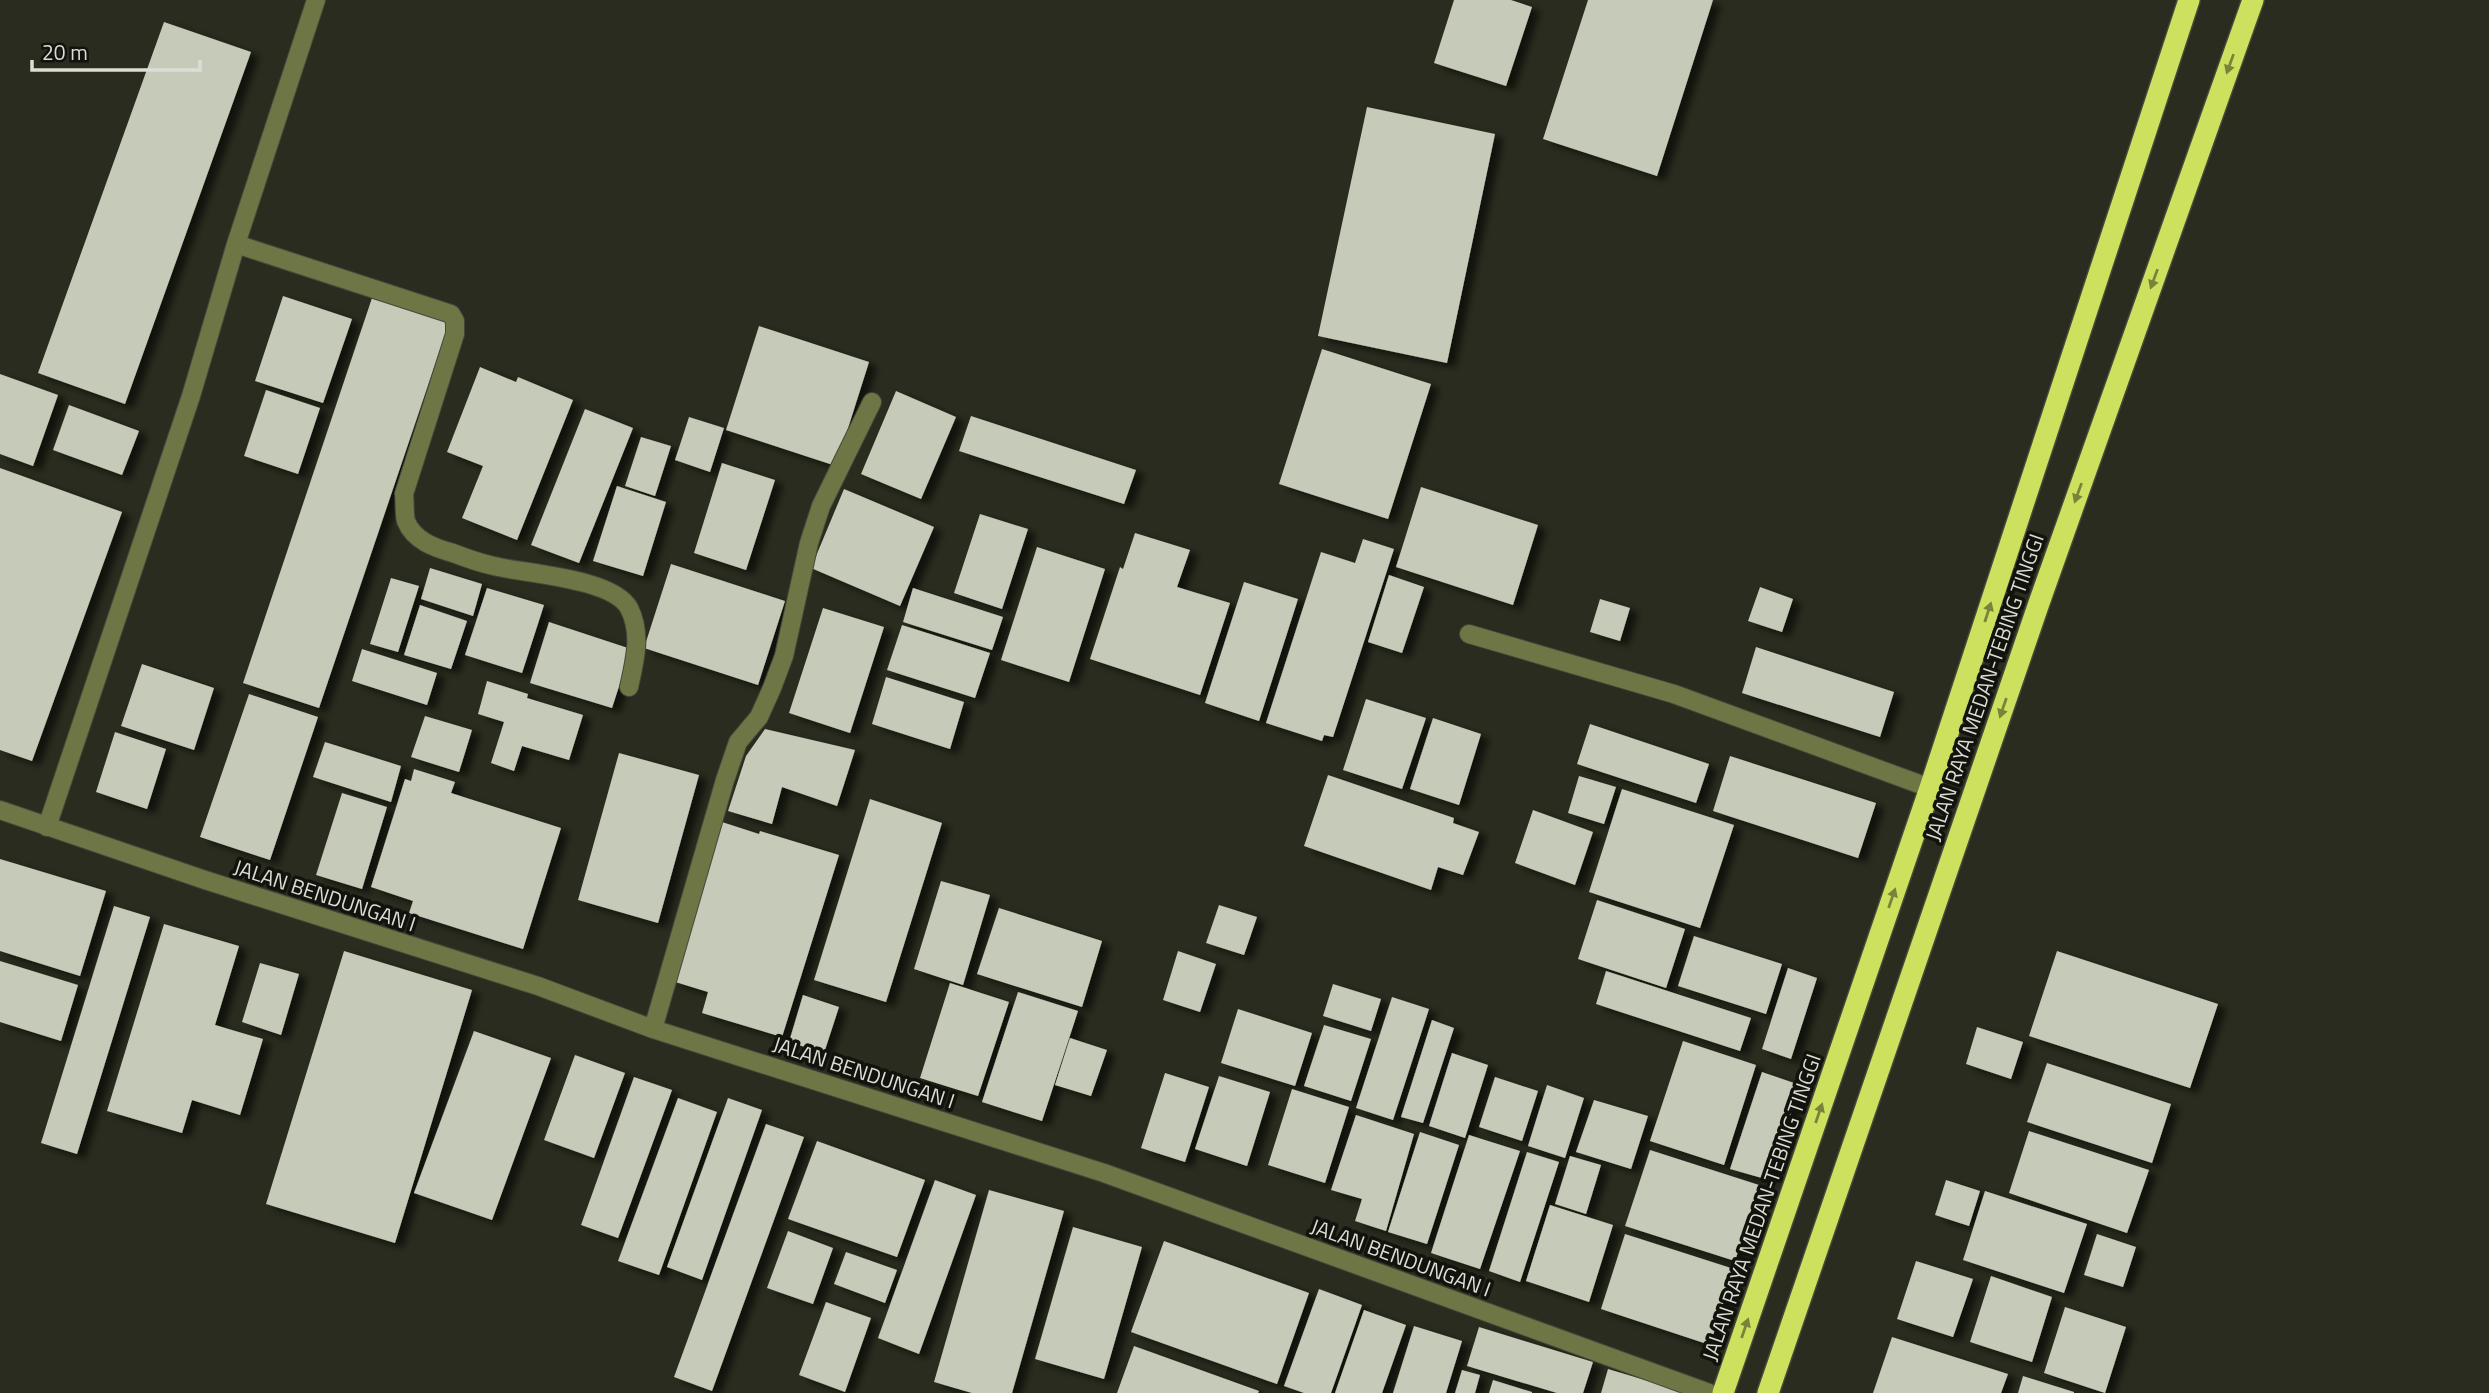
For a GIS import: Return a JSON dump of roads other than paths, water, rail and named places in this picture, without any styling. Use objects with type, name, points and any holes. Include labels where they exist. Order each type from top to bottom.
[{"type":"highway","name":"JALAN RAYA MEDAN-TEBING TINGGI","points":[[1723,1393],[1930,788],[2189,0]]},
{"type":"highway","name":"JALAN RAYA MEDAN-TEBING TINGGI","points":[[1768,1393],[2039,603],[2253,0]]},
{"type":"street","points":[[47,827],[191,396],[236,244],[316,0]]},
{"type":"street","points":[[236,244],[451,314],[455,321],[455,334],[404,494],[406,520],[412,531],[428,545],[492,566],[583,582],[621,599],[633,620],[637,648],[629,687]]},
{"type":"street","points":[[653,1029],[738,742],[759,717],[772,688],[784,656],[809,543],[821,506],[872,402]]},
{"type":"street","points":[[1469,634],[1674,694],[1930,788]]},
{"type":"street","name":"JALAN BENDUNGAN I","points":[[0,810],[205,880],[538,986],[653,1029],[1104,1173],[1709,1393]]}]
